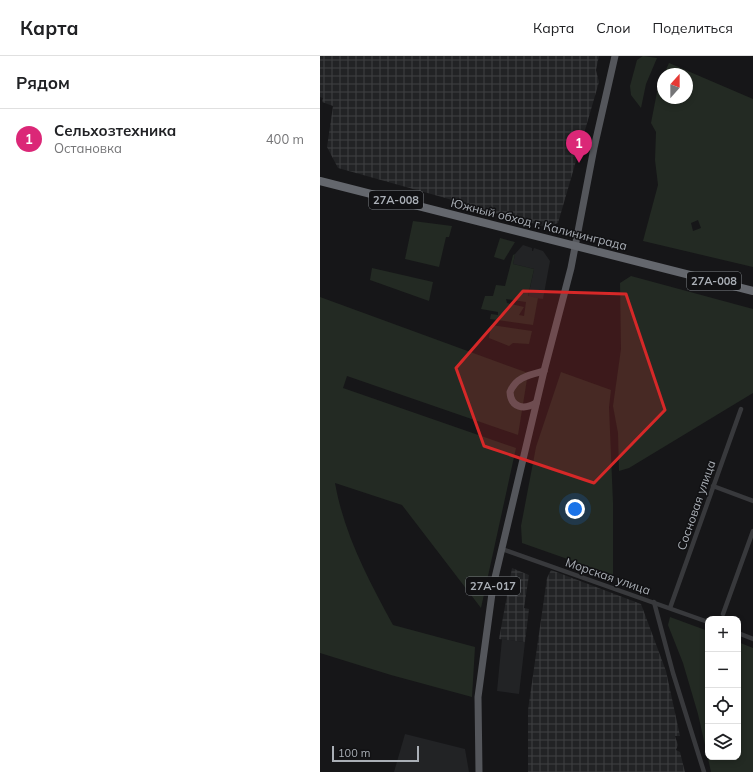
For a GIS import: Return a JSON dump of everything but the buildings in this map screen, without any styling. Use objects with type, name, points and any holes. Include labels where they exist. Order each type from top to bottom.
[{"type":"highway","name":"Южный обход г. Калининграда","points":[[320,181],[753,291]]},
{"type":"main road","name":"27А-017","points":[[479,772],[478,697],[493,586],[575,246],[594,148],[615,56]]},
{"type":"main road","points":[[536,404],[525,408],[518,406],[512,402],[510,392],[518,380],[544,371]]},
{"type":"street","name":"Сосновая улица","points":[[670,608],[740,409]]},
{"type":"street","points":[[713,486],[753,502]]},
{"type":"street","points":[[723,614],[753,530]]},
{"type":"street","name":"Морская улица","points":[[502,549],[705,621]]},
{"type":"street","points":[[654,602],[673,672],[704,772]]},
{"type":"street","points":[[741,634],[753,639]]},
{"type":"highlighted area","points":[[523,291],[626,294],[665,410],[594,483],[484,446],[456,368]]},
{"type":"shaded area","points":[[320,56],[599,56],[596,70],[599,82],[558,223],[547,227],[459,204],[449,199],[338,168],[327,147],[333,106],[322,102],[323,98],[320,97]]},
{"type":"shaded area","points":[[643,56],[657,58],[646,84],[641,108],[631,95],[630,86],[637,60]]},
{"type":"shaded area","points":[[669,63],[681,68],[667,68]]},
{"type":"shaded area","points":[[693,73],[753,99],[753,267],[643,241],[658,185],[655,160],[656,132],[651,123],[657,92],[657,104],[693,104]],"holes":[[[698,220],[701,228],[693,231],[691,223]]]},
{"type":"shaded area","points":[[413,221],[452,226],[449,237],[446,237],[439,267],[405,259]]},
{"type":"shaded area","points":[[500,238],[515,242],[504,260],[494,257]]},
{"type":"shaded area","points":[[523,245],[532,248],[532,251],[534,248],[543,251],[550,261],[543,299],[528,297],[534,269],[513,264],[515,254]]},
{"type":"shaded area","points":[[515,254],[513,264],[534,269],[528,296],[538,298],[533,325],[490,319],[491,314],[498,315],[498,312],[481,309],[485,296],[493,296],[496,285],[505,286],[513,255]],"holes":[[[506,299],[526,302],[524,316],[519,315],[524,307],[507,303]]]},
{"type":"shaded area","points":[[372,268],[433,282],[429,301],[370,280]]},
{"type":"shaded area","points":[[631,276],[753,309],[753,393],[629,468],[619,471],[618,433],[613,406],[621,349],[620,283]]},
{"type":"shaded area","points":[[320,297],[528,373],[518,435],[347,376],[343,388],[516,448],[481,608],[402,505],[335,483],[344,520],[358,556],[393,625],[475,647],[472,697],[391,675],[320,653]]},
{"type":"shaded area","points":[[491,325],[532,331],[529,344],[513,343],[509,346],[489,338]]},
{"type":"shaded area","points":[[561,372],[611,390],[609,407],[613,503],[613,575],[522,543],[521,526],[536,447]]},
{"type":"shaded area","points":[[512,568],[529,575],[524,608],[529,609],[525,642],[499,639]]},
{"type":"shaded area","points":[[551,570],[641,604],[666,671],[680,736],[675,736],[678,745],[676,750],[680,752],[685,772],[528,772],[528,710],[547,578]]},
{"type":"shaded area","points":[[670,617],[705,630],[705,745],[698,714],[683,663],[668,625]]},
{"type":"shaded area","points":[[502,639],[525,642],[519,694],[497,691]]},
{"type":"shaded area","points":[[741,643],[753,648],[753,772],[711,772],[708,760],[741,760]]},
{"type":"shaded area","points":[[405,734],[465,749],[469,772],[394,772]]},
{"type":"place","name":"Сельхозтехника","points":[[579,163]]}]
